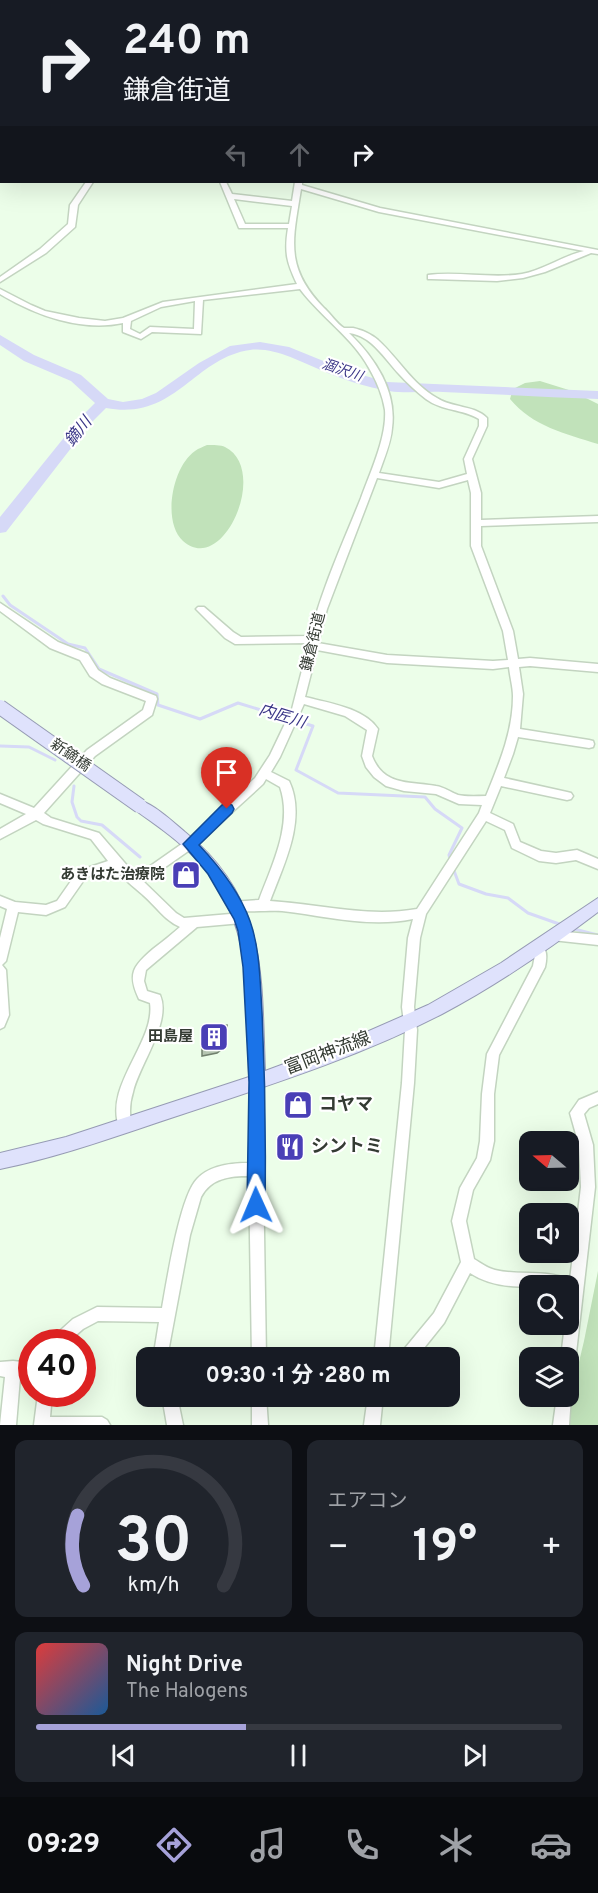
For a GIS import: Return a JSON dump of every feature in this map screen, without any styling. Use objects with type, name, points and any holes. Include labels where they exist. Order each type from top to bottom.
[{"type":"main road","name":"新鏑橋","points":[[0,707],[190,844],[214,870],[239,912],[246,931],[251,967],[257,1082]]},
{"type":"main road","name":"富岡神流線","points":[[0,1161],[38,1154],[257,1082],[409,1022],[448,1002],[537,948],[598,904]]},
{"type":"street","points":[[0,280],[43,251],[72,225],[74,205],[88,183]]},
{"type":"street","points":[[223,183],[242,226],[292,226]]},
{"type":"street","points":[[382,1347],[408,1083],[411,1030],[408,1007],[414,938],[421,913],[484,815],[514,732],[518,694],[514,663],[501,607],[481,563],[476,546],[476,493],[468,459],[483,426],[483,418],[473,411],[435,401],[406,376],[369,335],[352,329],[342,330],[314,302],[302,286],[291,262],[289,247],[299,184],[379,210],[597,252]]},
{"type":"street","points":[[228,196],[295,204]]},
{"type":"street","points":[[432,277],[520,276],[550,268],[571,256],[597,252]]},
{"type":"street","points":[[0,291],[31,308],[52,315],[103,322],[127,320],[155,306],[302,286]]},
{"type":"street","points":[[127,320],[126,330],[141,336],[150,329],[198,332],[199,299]]},
{"type":"street","name":"鎌倉街道","points":[[136,882],[190,844],[259,781],[275,757],[300,699],[322,609],[374,475],[388,430],[389,410],[382,384],[372,366],[342,330]]},
{"type":"street","points":[[374,475],[439,485],[471,476]]},
{"type":"street","points":[[475,523],[598,519]]},
{"type":"street","points":[[0,606],[54,645],[84,657],[94,674],[105,681],[152,699],[148,712],[91,753],[36,814],[0,834]]},
{"type":"street","points":[[201,609],[229,635],[239,641],[315,642],[387,659],[493,665],[530,662],[598,668]]},
{"type":"street","points":[[300,699],[328,706],[367,722],[373,729],[367,756],[370,764],[390,783],[404,787],[437,790],[459,800],[489,801]]},
{"type":"street","points":[[514,732],[589,744]]},
{"type":"street","points":[[263,905],[289,827],[292,804],[285,784],[264,773]]},
{"type":"street","points":[[497,781],[567,796]]},
{"type":"street","points":[[0,798],[47,821],[94,836],[116,864],[172,917],[182,923],[193,923],[263,905],[357,918],[404,918],[421,913]]},
{"type":"street","points":[[484,815],[509,828],[520,848],[546,858],[577,855],[598,864]]},
{"type":"street","points":[[0,901],[14,907],[46,910],[61,904],[82,874],[116,864]]},
{"type":"street","points":[[0,961],[14,907]]},
{"type":"street","points":[[125,1125],[122,1114],[129,1083],[158,1016],[160,1006],[156,999],[143,995],[139,988],[138,973],[142,966],[193,923]]},
{"type":"street","points":[[556,936],[598,940]]},
{"type":"street","points":[[519,1279],[490,1278],[468,1263],[459,1221],[467,1188],[483,1160],[487,1141],[488,1094],[493,1054],[539,967],[541,954],[537,948]]},
{"type":"street","points":[[0,970],[3,1015],[0,1023]]},
{"type":"street","points":[[257,1082],[259,1347]]},
{"type":"street","points":[[579,1275],[588,1187],[586,1144],[577,1113],[584,1104],[598,1098]]},
{"type":"street","points":[[162,1347],[184,1236],[198,1188],[208,1177],[233,1169],[256,1169]]},
{"type":"street","points":[[415,1347],[439,1318],[468,1263]]},
{"type":"street","points":[[72,1329],[96,1314],[169,1315]]},
{"type":"street","points":[[7,1369],[8,1425]]},
{"type":"street","points":[[44,1407],[42,1424],[102,1425]]},
{"type":"street","points":[[171,1407],[175,1425]]},
{"type":"street","points":[[260,1407],[260,1425]]},
{"type":"street","points":[[372,1425],[374,1407]]},
{"type":"street","points":[[561,1425],[563,1407]]},
{"type":"shaded area","points":[[540,381],[572,391],[598,404],[598,444],[550,428],[529,416],[510,399],[513,389],[525,383]]},
{"type":"shaded area","points":[[207,445],[225,447],[238,459],[243,476],[242,496],[236,516],[226,533],[213,545],[198,548],[183,541],[177,532],[173,521],[172,495],[180,469],[187,459],[196,450]]},
{"type":"shaded area","points":[[598,1271],[598,1425],[564,1425],[568,1407],[579,1407],[579,1362]]},
{"type":"building","name":"田島屋","points":[[227,1025],[226,1046],[217,1053],[202,1056],[202,1028]]},
{"type":"waterway","name":"鏑川","points":[[0,339],[29,358],[76,378],[103,403]]},
{"type":"waterway","name":"涸沢川","points":[[103,403],[120,406],[146,403],[175,387],[219,356],[235,349],[251,346],[284,350],[343,374],[387,387],[598,395]]},
{"type":"waterway","name":"鏑川","points":[[0,528],[84,422],[103,403]]},
{"type":"waterway","name":"内匠川","points":[[3,596],[10,605],[68,644],[85,648],[99,669],[157,694],[158,705],[200,719],[238,703],[313,726],[296,770],[338,793],[425,797],[435,809],[462,828],[449,855],[451,862]]},
{"type":"waterway","points":[[0,746],[29,747],[55,760]]},
{"type":"waterway","points":[[74,786],[72,802],[77,817],[81,821],[102,825],[140,857]]},
{"type":"waterway","name":"内匠川","points":[[453,868],[459,884],[486,894],[508,898],[528,913],[562,925]]},
{"type":"waterway","name":"内匠川","points":[[574,929],[598,935]]},
{"type":"place","name":"あきはた治療院","points":[[186,875]]},
{"type":"place","name":"田島屋","points":[[214,1037]]},
{"type":"place","name":"コヤマ","points":[[298,1105]]},
{"type":"place","name":"シントミ","points":[[290,1147]]},
{"type":"route","points":[[227,809],[190,844],[214,870],[242,918],[246,931],[251,967],[257,1082],[256,1205]]}]
